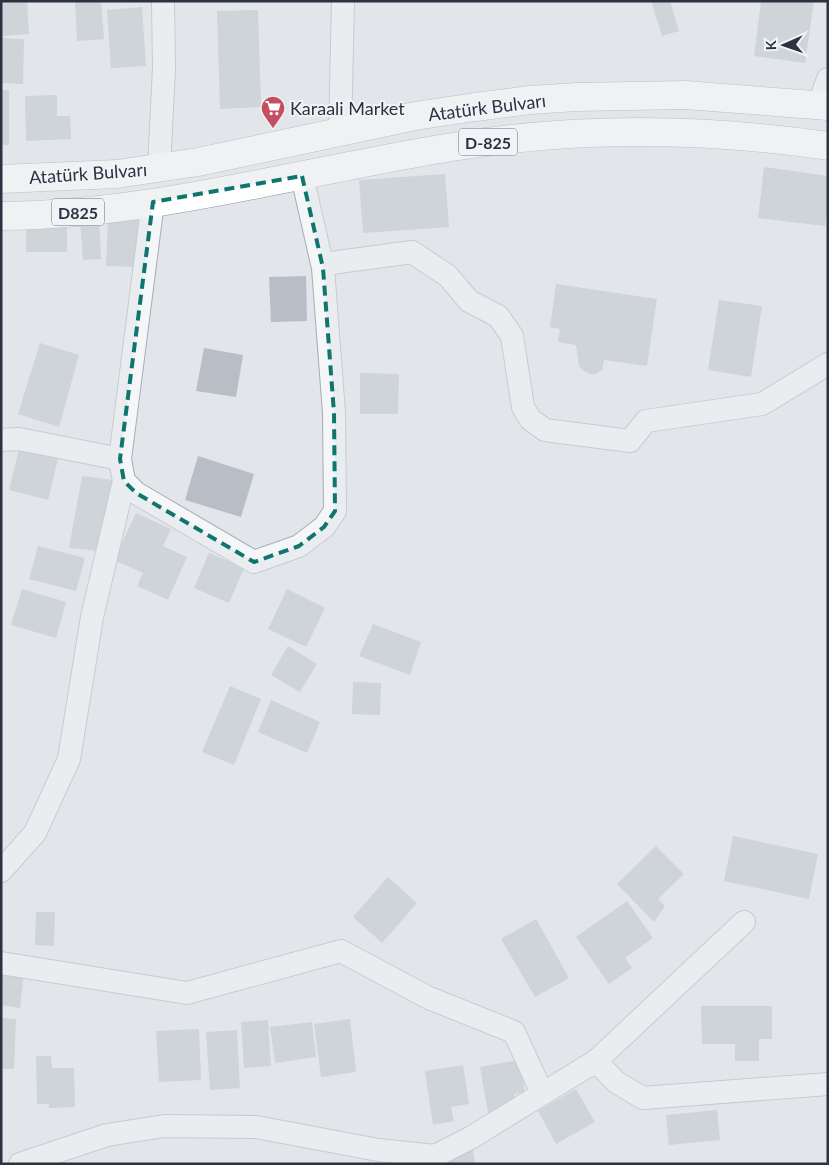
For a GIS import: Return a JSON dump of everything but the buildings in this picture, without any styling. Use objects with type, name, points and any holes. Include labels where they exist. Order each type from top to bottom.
[{"type":"highway","name":"Atatürk Bulvarı","points":[[1,179],[117,174],[198,162],[415,116],[475,106],[576,97],[685,95],[823,106]]},
{"type":"highway","name":"Atatürk Bulvarı","points":[[1,216],[29,216],[153,202],[452,147],[514,138],[616,132],[683,132],[790,140],[828,146]]},
{"type":"highway","points":[[153,202],[159,168]]},
{"type":"street","points":[[159,168],[164,68],[163,1]]},
{"type":"street","points":[[340,133],[343,1]]},
{"type":"street","points":[[823,106],[828,79]]},
{"type":"street","points":[[124,481],[136,493],[254,562],[299,546],[324,527],[335,511],[334,413],[323,268],[302,176]]},
{"type":"street","points":[[6,858],[35,834],[69,759],[92,617],[124,481],[120,459],[153,202]]},
{"type":"street","points":[[323,268],[331,263],[412,252],[448,276],[469,301],[498,316],[512,336],[523,407],[530,419],[545,430],[630,441],[646,421],[762,404],[828,364]]},
{"type":"street","points":[[1,440],[19,439],[120,459]]},
{"type":"street","points":[[20,1164],[107,1135],[164,1126],[256,1127],[378,1150],[435,1156],[472,1137],[596,1061],[744,922]]},
{"type":"street","points":[[1,963],[187,993],[340,952],[429,998],[514,1032],[542,1093]]},
{"type":"street","points":[[596,1061],[616,1082],[643,1098],[828,1084]]},
{"type":"highlighted area","points":[[302,176],[323,268],[334,413],[335,511],[324,527],[299,546],[254,562],[136,493],[124,481],[120,459],[153,202]]},
{"type":"place","name":"Karaali Market","points":[[273,129]]}]
